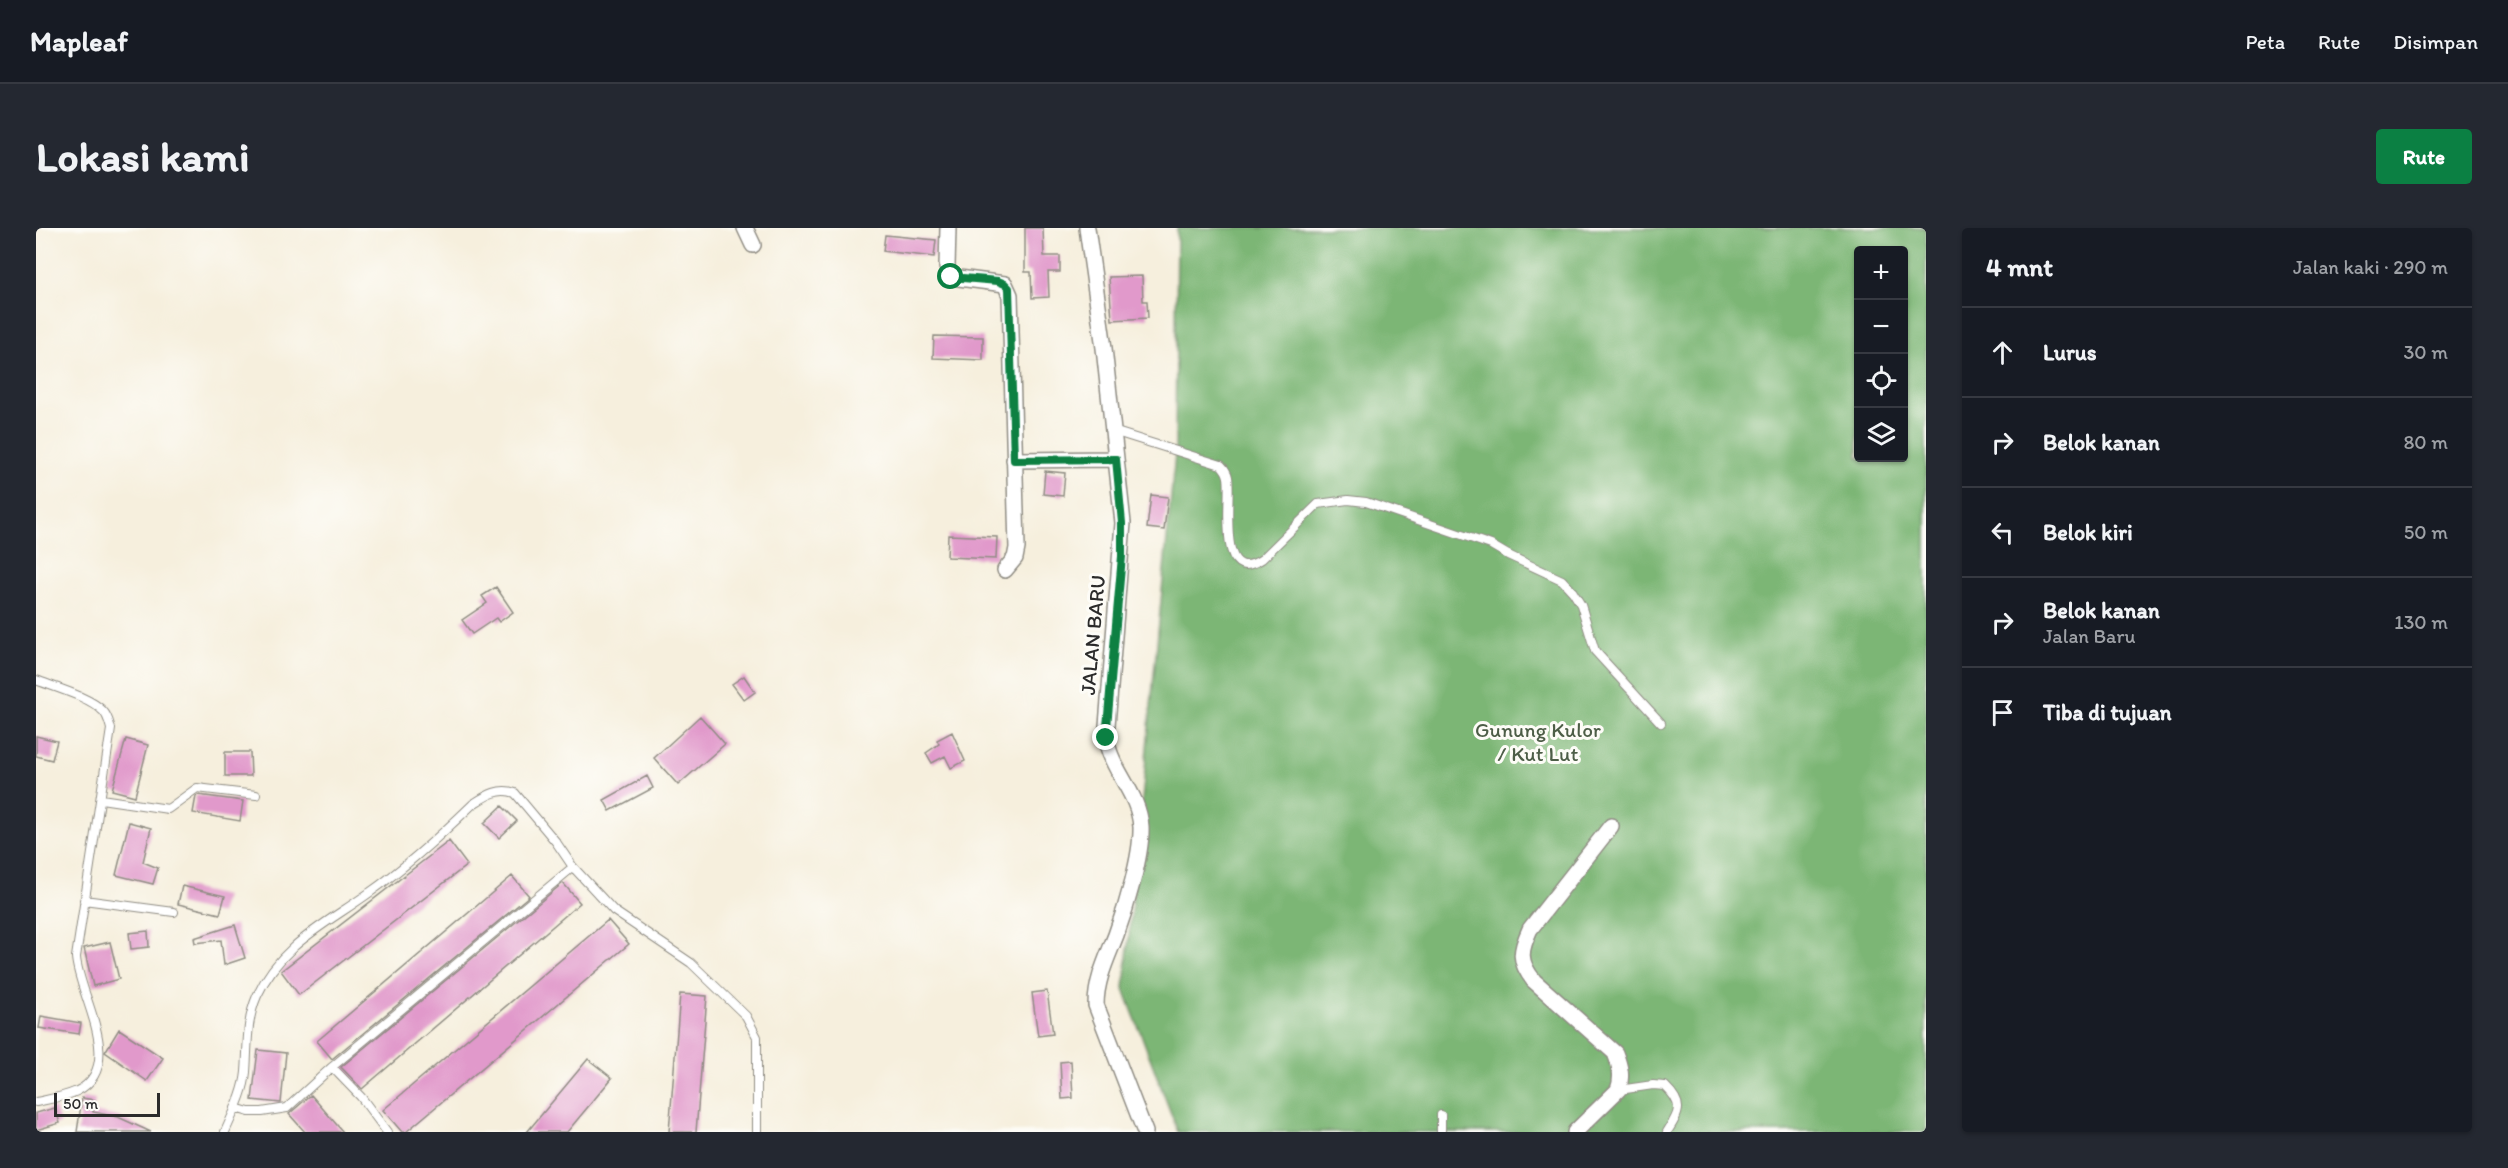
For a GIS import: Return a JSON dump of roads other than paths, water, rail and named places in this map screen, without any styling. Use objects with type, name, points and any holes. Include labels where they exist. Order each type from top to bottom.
[{"type":"street","points":[[745,228],[753,245]]},
{"type":"street","points":[[948,228],[947,267],[951,277],[998,281],[1009,288],[1017,548],[1015,558],[1005,570]]},
{"type":"street","name":"JALAN BARU","points":[[1087,228],[1113,431],[1122,523],[1122,556],[1106,738],[1111,757],[1132,793],[1139,813],[1141,839],[1123,917],[1096,988],[1096,1005],[1145,1132]]},
{"type":"street","points":[[1014,460],[1116,459]]},
{"type":"street","points":[[1575,1132],[1618,1090],[1621,1081],[1615,1053],[1534,981],[1525,969],[1522,945],[1530,929],[1611,826]]},
{"type":"lane","points":[[1113,431],[1221,465],[1226,470],[1228,532],[1232,551],[1242,566],[1253,565],[1262,559],[1318,504],[1348,500],[1366,502],[1491,545],[1562,580],[1581,605],[1595,651],[1661,723]]},
{"type":"lane","points":[[36,680],[93,703],[108,717],[111,737],[84,900],[77,967],[98,1035],[98,1063],[92,1080],[85,1086],[66,1095],[36,1102]]},
{"type":"lane","points":[[101,799],[168,809],[197,788],[256,795]]},
{"type":"lane","points":[[225,1132],[244,1084],[246,1033],[256,997],[279,961],[309,932],[369,894],[398,871],[473,804],[498,791],[506,790],[515,793],[556,842],[573,867],[614,912],[691,963],[746,1016],[757,1038],[757,1132]]},
{"type":"lane","points":[[235,1108],[254,1112],[280,1111],[294,1102],[332,1066],[573,867]]},
{"type":"lane","points":[[84,900],[174,912]]},
{"type":"lane","points":[[332,1066],[361,1097],[387,1132]]},
{"type":"lane","points":[[1618,1090],[1653,1085],[1665,1086],[1678,1102],[1678,1116],[1667,1132]]},
{"type":"lane","points":[[1441,1115],[1441,1132]]},
{"type":"park label","name":"Gunung Kulor / Kut Lut","points":[[1538,742]]}]
